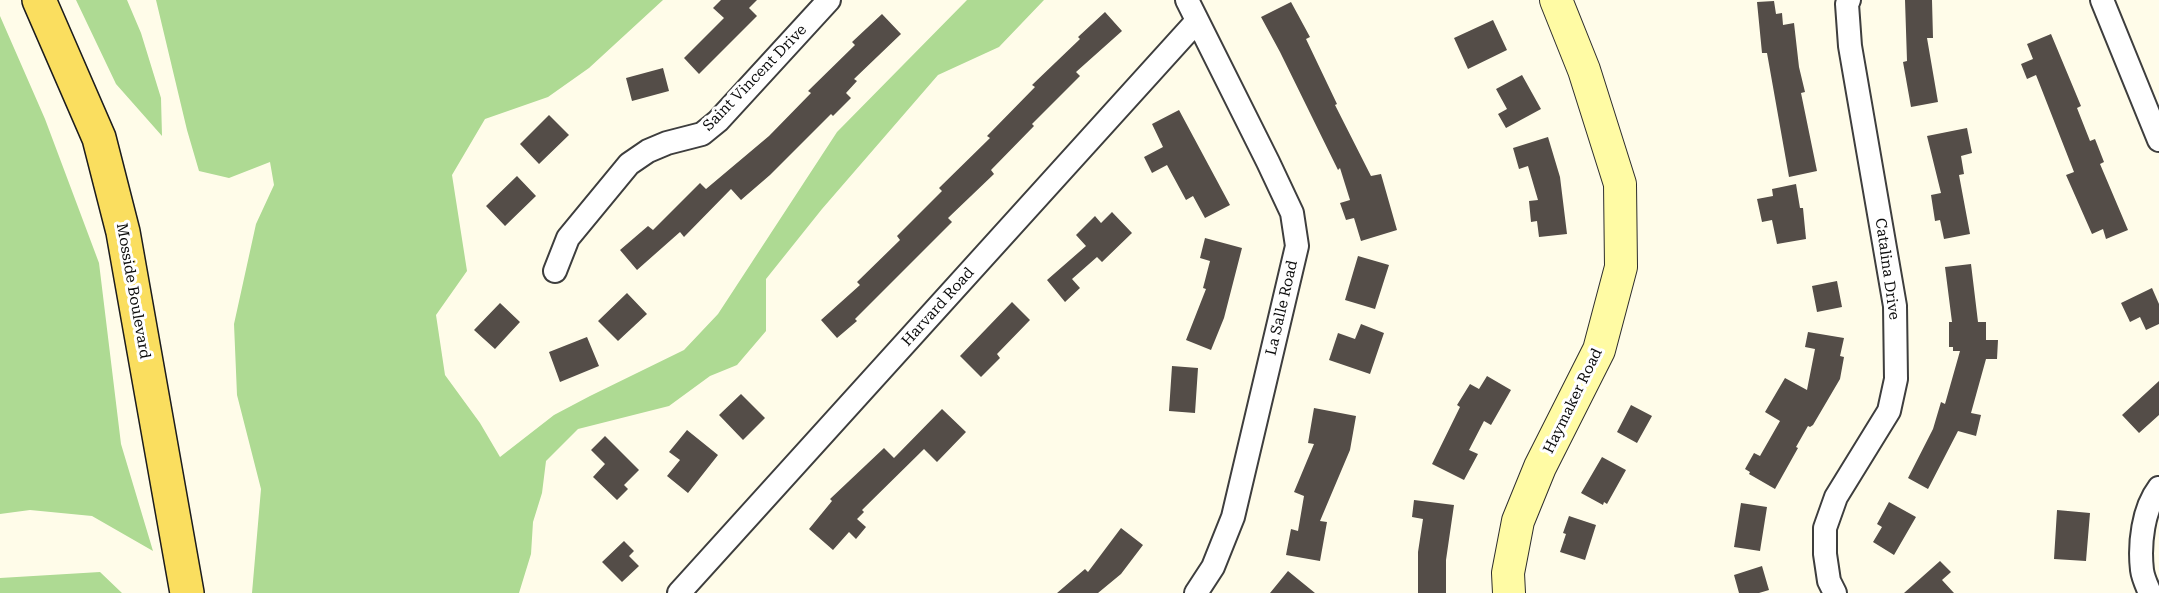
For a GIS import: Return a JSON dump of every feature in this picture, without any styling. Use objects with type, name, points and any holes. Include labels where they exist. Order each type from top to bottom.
[{"type":"main road","name":"Mosside Boulevard","points":[[39,0],[99,138],[123,232],[187,593]]},
{"type":"main road","name":"Haymaker Road","points":[[1509,593],[1508,573],[1518,521],[1540,467],[1599,350],[1621,267],[1620,184],[1584,70],[1556,0]]},
{"type":"street","name":"Saint Vincent Drive","points":[[555,271],[568,238],[629,164],[648,151],[667,143],[702,134],[718,122],[829,0]]},
{"type":"street","name":"La Salle Road","points":[[1187,0],[1292,213],[1297,246],[1233,517],[1213,567],[1196,593]]},
{"type":"street","name":"Catalina Drive","points":[[1836,593],[1829,581],[1825,554],[1826,528],[1836,497],[1889,411],[1896,379],[1895,306],[1850,46],[1848,0]]},
{"type":"street","points":[[2102,0],[2159,140]]},
{"type":"street","name":"Harvard Road","points":[[679,593],[1197,21]]},
{"type":"street","points":[[2150,593],[2142,571],[2143,531],[2152,497],[2159,488]]},
{"type":"green space","points":[[76,0],[127,0],[141,33],[161,98],[162,136],[116,84]]},
{"type":"green space","points":[[156,0],[663,0],[589,68],[548,97],[485,119],[452,175],[467,271],[436,315],[445,375],[480,423],[500,457],[554,415],[684,350],[718,314],[837,132],[967,0],[1044,0],[999,47],[938,75],[822,209],[766,279],[766,331],[737,365],[710,376],[669,406],[578,429],[546,461],[542,493],[533,522],[531,554],[519,593],[252,593],[261,489],[237,395],[234,324],[256,224],[274,185],[270,162],[229,178],[199,171]]},
{"type":"green space","points":[[0,16],[45,119],[99,263],[121,444],[153,551],[92,516],[30,510],[0,514]]},
{"type":"green space","points":[[100,572],[122,593],[0,593],[0,578]]},
{"type":"building","points":[[721,0],[757,0],[749,8],[757,16],[699,74],[684,58],[724,18],[713,8]]},
{"type":"building","points":[[1905,0],[1932,0],[1933,38],[1927,38],[1938,102],[1911,107],[1903,62],[1907,61]]},
{"type":"building","points":[[1774,1],[1776,14],[1782,13],[1783,25],[1794,23],[1799,67],[1805,92],[1801,93],[1817,171],[1789,177],[1767,53],[1762,53],[1757,2]]},
{"type":"building","points":[[1291,2],[1310,37],[1306,39],[1337,104],[1335,105],[1371,176],[1381,174],[1397,230],[1361,241],[1354,218],[1346,220],[1340,203],[1350,200],[1340,168],[1338,170],[1261,17]]},
{"type":"building","points":[[1105,12],[1122,31],[1076,72],[1080,76],[1032,124],[1034,126],[991,170],[994,174],[948,218],[952,222],[855,319],[857,321],[837,338],[821,320],[860,285],[857,282],[900,240],[897,236],[942,191],[939,188],[990,138],[987,136],[1035,87],[1032,85]]},
{"type":"building","points":[[882,14],[901,34],[854,79],[857,81],[846,93],[851,98],[833,116],[831,114],[770,175],[741,200],[731,189],[684,237],[680,232],[637,270],[620,250],[648,226],[653,230],[700,183],[706,189],[769,136],[811,93],[808,91],[855,45],[852,42]]},
{"type":"building","points":[[1493,20],[1507,50],[1468,69],[1454,38]]},
{"type":"building","points":[[2051,34],[2081,106],[2077,108],[2090,141],[2095,139],[2104,162],[2100,164],[2128,230],[2106,239],[2103,229],[2092,234],[2066,175],[2074,172],[2036,75],[2027,79],[2021,64],[2033,59],[2027,44]]},
{"type":"building","points":[[663,68],[669,91],[632,101],[626,78]]},
{"type":"building","points":[[1522,75],[1541,109],[1506,128],[1498,114],[1507,109],[1496,89]]},
{"type":"building","points":[[1179,110],[1230,205],[1205,218],[1193,196],[1186,200],[1167,165],[1152,173],[1144,157],[1163,147],[1152,124]]},
{"type":"building","points":[[549,115],[569,135],[539,164],[520,144]]},
{"type":"building","points":[[1967,128],[1972,153],[1961,156],[1964,174],[1959,175],[1970,234],[1944,239],[1940,220],[1935,221],[1931,195],[1941,193],[1927,136]]},
{"type":"building","points":[[1548,137],[1560,177],[1567,234],[1539,237],[1537,221],[1531,222],[1529,201],[1538,200],[1528,166],[1519,169],[1513,148]]},
{"type":"building","points":[[517,176],[536,196],[505,226],[486,206]]},
{"type":"building","points":[[1796,184],[1800,208],[1803,208],[1806,239],[1777,244],[1772,220],[1762,222],[1757,199],[1773,196],[1772,189]]},
{"type":"building","points":[[1112,212],[1132,233],[1102,262],[1097,257],[1072,279],[1080,288],[1065,302],[1047,280],[1086,246],[1076,235],[1095,216],[1101,223]]},
{"type":"building","points":[[1205,238],[1242,248],[1224,318],[1211,350],[1186,340],[1206,289],[1203,288],[1210,261],[1200,258]]},
{"type":"building","points":[[1358,256],[1389,265],[1375,309],[1345,300]]},
{"type":"building","points":[[1971,264],[1978,322],[1986,322],[1986,340],[1998,340],[1997,359],[1986,359],[1971,413],[1981,415],[1976,436],[1958,431],[1928,489],[1908,478],[1933,429],[1941,402],[1945,404],[1960,351],[1953,351],[1953,347],[1949,347],[1949,322],[1952,322],[1945,267]]},
{"type":"building","points":[[1837,281],[1842,307],[1817,312],[1812,286]]},
{"type":"building","points":[[2152,288],[2159,304],[2159,324],[2146,330],[2140,317],[2130,322],[2121,303]]},
{"type":"building","points":[[627,293],[647,314],[618,341],[598,321]]},
{"type":"building","points":[[1012,302],[1030,320],[997,354],[1000,358],[981,377],[960,356]]},
{"type":"building","points":[[500,303],[520,322],[495,349],[474,330]]},
{"type":"building","points":[[1361,324],[1384,333],[1370,374],[1329,360],[1338,333],[1355,339]]},
{"type":"building","points":[[1808,332],[1844,338],[1840,356],[1844,357],[1840,379],[1813,425],[1808,426],[1775,489],[1749,474],[1750,472],[1745,469],[1754,453],[1760,456],[1780,421],[1765,412],[1785,378],[1807,390],[1815,349],[1805,347]]},
{"type":"building","points":[[587,337],[599,366],[560,382],[549,352]]},
{"type":"building","points":[[1172,366],[1198,368],[1195,413],[1169,411]]},
{"type":"building","points":[[1487,376],[1511,390],[1491,425],[1484,421],[1469,450],[1478,454],[1464,480],[1432,464],[1460,407],[1457,405],[1470,384],[1479,389]]},
{"type":"building","points":[[2159,381],[2159,415],[2139,433],[2122,415]]},
{"type":"building","points":[[741,394],[765,418],[743,440],[719,415]]},
{"type":"building","points":[[1631,405],[1652,416],[1637,443],[1617,432]]},
{"type":"building","points":[[1314,408],[1356,416],[1350,450],[1320,521],[1327,522],[1320,561],[1286,555],[1291,529],[1298,531],[1304,496],[1294,492],[1314,444],[1308,443]]},
{"type":"building","points":[[942,409],[966,432],[937,462],[924,449],[862,510],[864,512],[857,519],[866,527],[856,539],[849,532],[833,550],[809,529],[832,501],[830,499],[884,448],[894,458]]},
{"type":"building","points":[[687,430],[718,455],[688,493],[667,476],[680,460],[669,452]]},
{"type":"building","points":[[605,436],[639,470],[624,485],[628,489],[617,500],[593,477],[605,464],[591,450]]},
{"type":"building","points":[[1602,457],[1626,470],[1607,504],[1604,502],[1603,505],[1581,493]]},
{"type":"building","points":[[1414,500],[1454,505],[1446,560],[1446,593],[1418,593],[1418,552],[1423,519],[1412,517]]},
{"type":"building","points":[[1889,502],[1916,517],[1894,555],[1873,542],[1882,527],[1877,524]]},
{"type":"building","points":[[1741,503],[1767,507],[1760,551],[1734,547]]},
{"type":"building","points":[[2057,510],[2090,513],[2086,561],[2054,559]]},
{"type":"building","points":[[1569,516],[1596,525],[1585,560],[1560,552]]},
{"type":"building","points":[[1121,528],[1143,545],[1121,574],[1098,593],[1057,593],[1085,569],[1088,572]]},
{"type":"building","points":[[624,541],[634,551],[629,556],[639,566],[622,582],[602,562]]},
{"type":"building","points":[[1940,561],[1951,572],[1942,580],[1954,593],[1904,593]]},
{"type":"building","points":[[1762,566],[1769,590],[1759,593],[1739,593],[1734,575]]},
{"type":"building","points":[[1288,571],[1315,593],[1270,593]]}]
